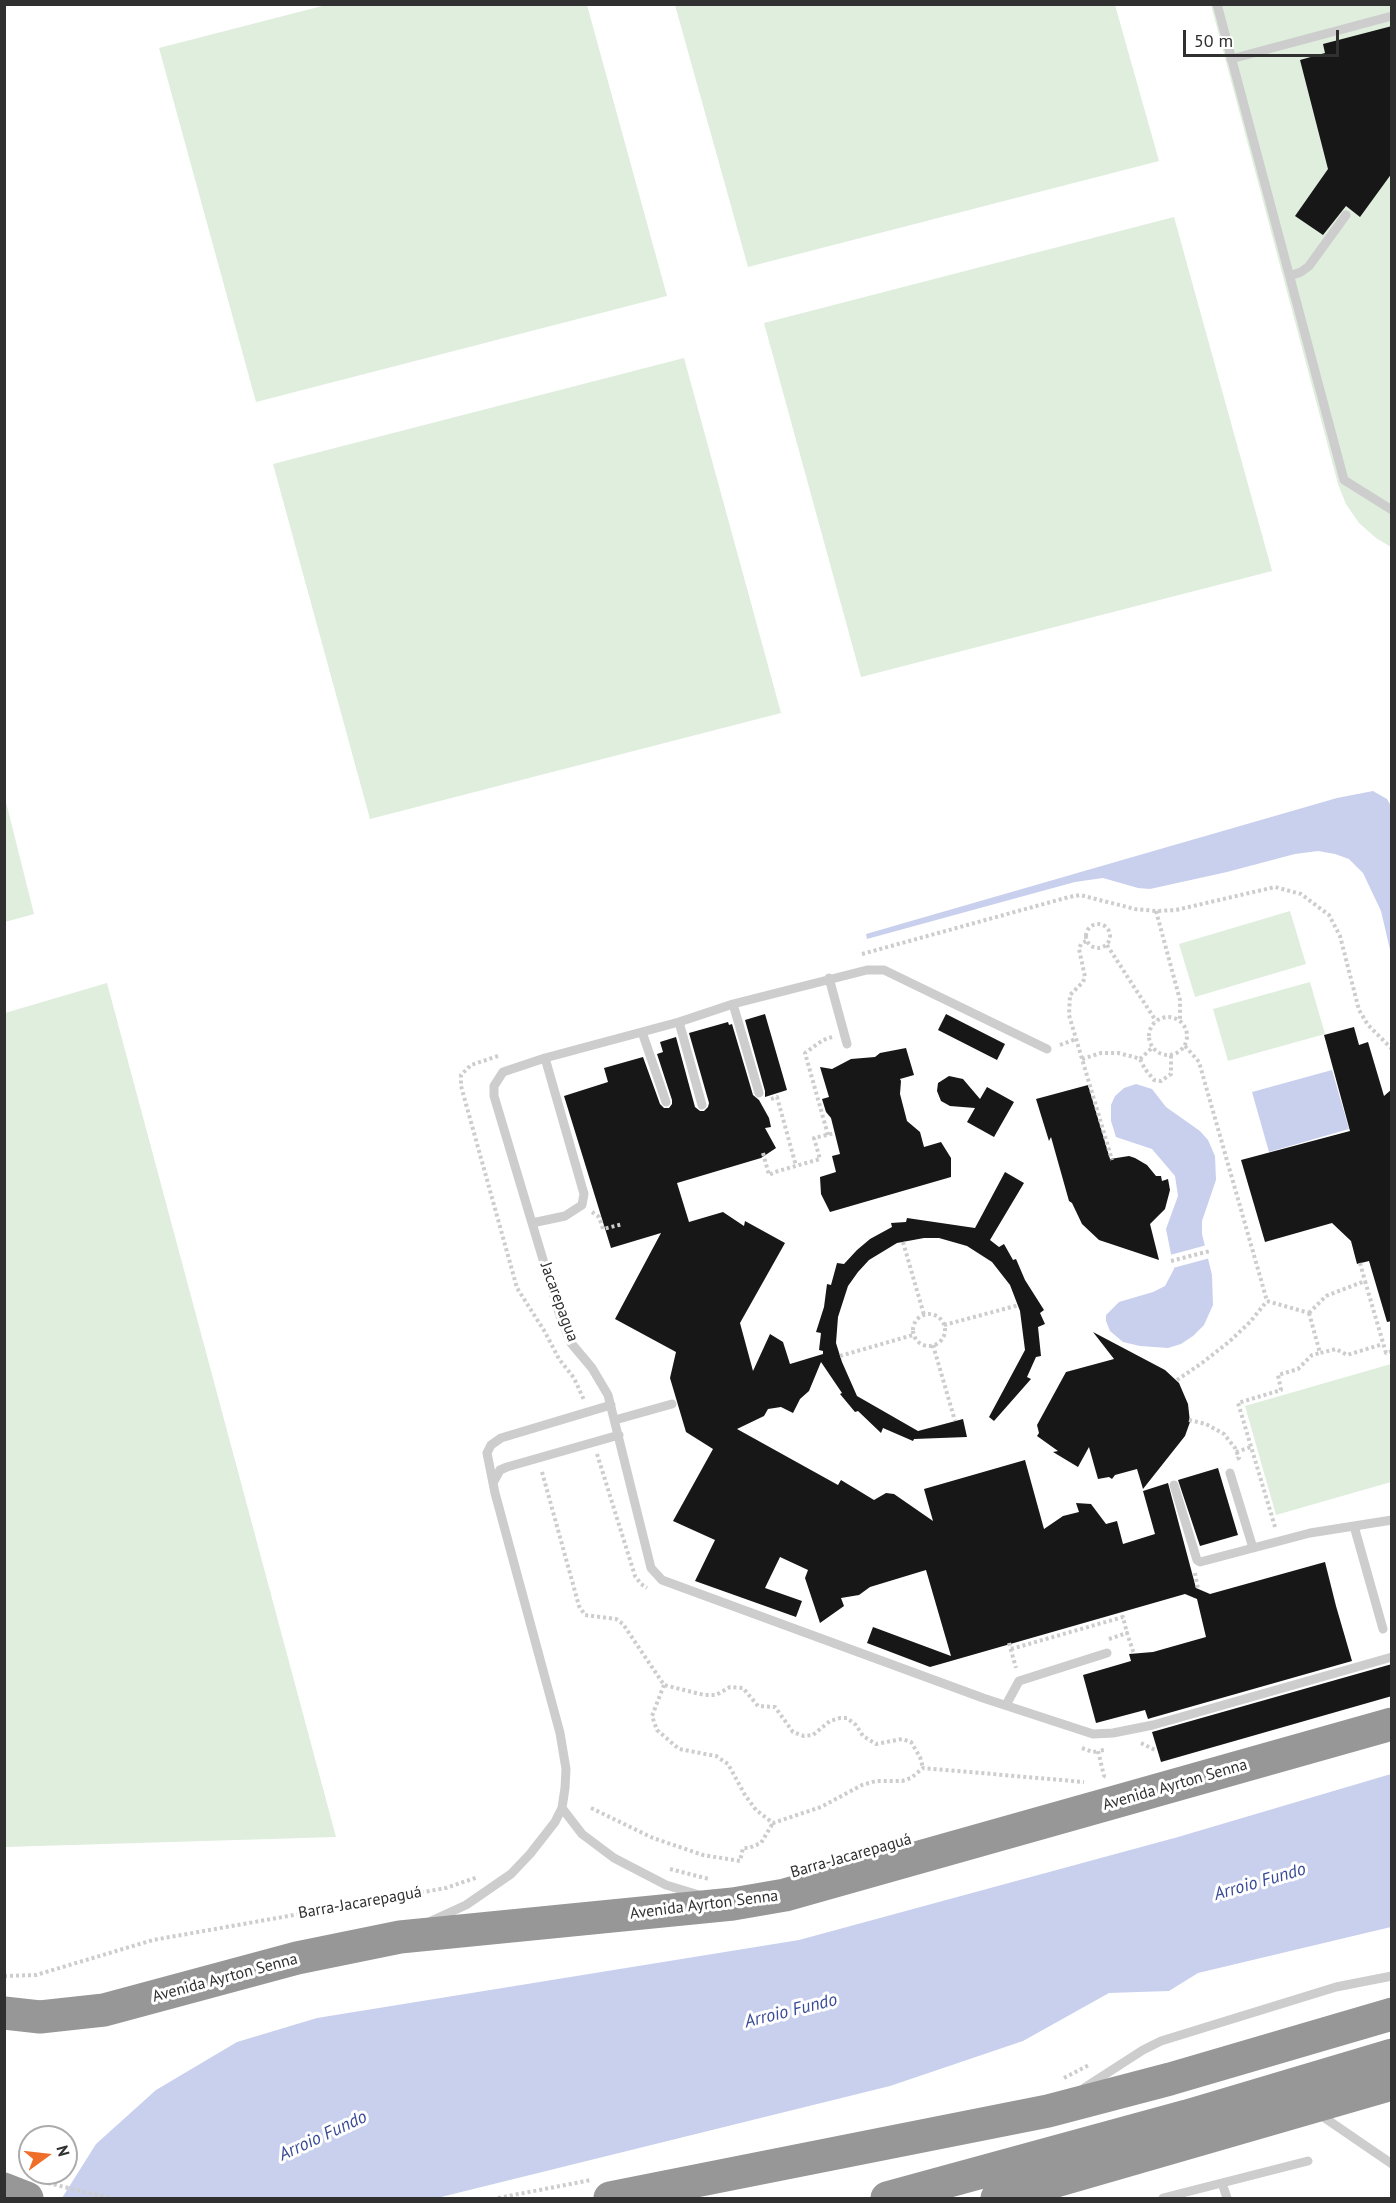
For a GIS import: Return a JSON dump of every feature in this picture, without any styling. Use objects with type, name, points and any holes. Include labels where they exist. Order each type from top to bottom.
[{"type":"highway","name":"Avenida Ayrton Senna","points":[[4,2013],[39,2017],[104,2010],[297,1958],[400,1937],[724,1892],[796,1892],[1392,1724]]},
{"type":"highway","points":[[606,2188],[1048,2111],[1170,2079],[1392,2014]]},
{"type":"highway","points":[[886,2199],[1187,2116],[1392,2055]]},
{"type":"highway","points":[[996,2199],[1392,2084]]},
{"type":"highway","points":[[4,2190],[34,2190]]},
{"type":"lane","points":[[1217,4],[1344,480],[1392,510]]},
{"type":"lane","points":[[1231,59],[1392,16]]},
{"type":"lane","points":[[1290,276],[1301,272],[1312,262],[1346,215]]},
{"type":"lane","points":[[503,1072],[545,1058],[829,978],[884,969],[1047,1049]]},
{"type":"lane","points":[[829,978],[847,1044]]},
{"type":"lane","points":[[733,1004],[759,1093]]},
{"type":"lane","points":[[679,1022],[702,1105]]},
{"type":"lane","points":[[642,1032],[666,1102]]},
{"type":"lane","points":[[532,1223],[565,1216],[582,1205],[584,1194],[545,1058]]},
{"type":"lane","name":"Jacarepagua","points":[[503,1072],[494,1086],[494,1096],[560,1316],[571,1343],[596,1375],[608,1395],[651,1568],[662,1580],[1006,1705],[1093,1734],[1113,1733],[1153,1725],[1392,1657]]},
{"type":"lane","points":[[615,1420],[672,1404]]},
{"type":"lane","points":[[400,1937],[466,1905],[511,1874],[546,1835],[562,1808],[566,1768],[560,1733],[487,1453],[491,1445],[501,1438],[611,1405]]},
{"type":"lane","points":[[493,1482],[497,1473],[503,1468],[538,1456],[619,1435]]},
{"type":"lane","points":[[1230,1473],[1253,1548]]},
{"type":"lane","points":[[1174,1485],[1197,1560],[1205,1561],[1310,1533],[1392,1520]]},
{"type":"lane","points":[[1354,1526],[1383,1629]]},
{"type":"lane","points":[[1006,1705],[1019,1681],[1107,1653]]},
{"type":"lane","points":[[562,1808],[582,1834],[631,1868],[666,1885],[724,1892]]},
{"type":"lane","points":[[1048,2111],[1143,2050],[1161,2041],[1336,1987],[1392,1976]]},
{"type":"lane","points":[[1310,2107],[1392,2164]]},
{"type":"lane","points":[[1163,2199],[1308,2160]]},
{"type":"lane","points":[[1222,2183],[1227,2199]]},
{"type":"path","points":[[852,957],[1069,897],[1088,897],[1135,909],[1156,911],[1176,910],[1275,887],[1300,894],[1329,915],[1340,936],[1359,1010],[1368,1025],[1392,1049]]},
{"type":"path","points":[[1156,911],[1180,1000],[1180,1021],[1187,1032],[1185,1046],[1179,1052],[1164,1055],[1153,1047],[1149,1034],[1156,1021],[1168,1017],[1180,1021]]},
{"type":"path","points":[[1086,941],[1095,949],[1107,945],[1110,933],[1100,924],[1089,928],[1086,941],[1079,949],[1085,977],[1070,995],[1068,1003],[1112,1160]]},
{"type":"path","points":[[1107,945],[1156,1021]]},
{"type":"path","points":[[828,1135],[805,1053],[823,1040],[844,1033]]},
{"type":"path","points":[[1185,1046],[1199,1062],[1267,1301]]},
{"type":"path","points":[[1140,1059],[1153,1047]]},
{"type":"path","points":[[1082,1059],[1101,1053],[1118,1053],[1140,1059],[1150,1076],[1154,1080],[1161,1081],[1171,1074],[1171,1055]]},
{"type":"path","points":[[503,1072],[498,1056],[471,1065],[461,1075],[461,1086],[517,1288],[559,1359],[574,1378],[587,1412]]},
{"type":"path","points":[[759,1093],[761,1101],[777,1097],[796,1166]]},
{"type":"path","points":[[763,1153],[769,1176],[820,1159],[813,1138],[835,1133]]},
{"type":"path","points":[[582,1205],[599,1217],[603,1229],[623,1224]]},
{"type":"path","points":[[903,1242],[924,1315]]},
{"type":"path","points":[[1171,1261],[1210,1251]]},
{"type":"path","points":[[1360,1263],[1386,1353],[1392,1351]]},
{"type":"path","points":[[1310,1313],[1326,1296],[1365,1281]]},
{"type":"path","points":[[1267,1301],[1310,1313]]},
{"type":"path","points":[[1177,1380],[1230,1341],[1267,1301]]},
{"type":"path","points":[[944,1325],[1019,1305]]},
{"type":"path","points":[[1310,1313],[1320,1353]]},
{"type":"path","points":[[924,1315],[936,1316],[944,1325],[943,1338],[933,1345],[921,1344],[914,1335],[914,1323],[924,1315]]},
{"type":"path","points":[[840,1356],[914,1335]]},
{"type":"path","points":[[1279,1541],[1238,1403],[1281,1390],[1278,1375],[1298,1369],[1312,1355],[1336,1349],[1347,1355],[1383,1344]]},
{"type":"path","points":[[933,1345],[955,1421]]},
{"type":"path","points":[[1189,1420],[1206,1424],[1224,1434],[1239,1458],[1226,1462],[1230,1473]]},
{"type":"path","points":[[1236,1452],[1251,1448]]},
{"type":"path","points":[[538,1456],[579,1606],[585,1615],[616,1619],[623,1624],[664,1685],[704,1695],[716,1695],[730,1687],[744,1688],[758,1706],[775,1707],[793,1732],[804,1736],[813,1735],[830,1721],[847,1718],[856,1725],[863,1736],[876,1744],[902,1739],[911,1742],[920,1757],[923,1768]]},
{"type":"path","points":[[1011,1649],[1123,1617],[1134,1654]]},
{"type":"path","points":[[1107,1653],[1104,1641],[1127,1633]]},
{"type":"path","points":[[1009,1643],[1019,1681]]},
{"type":"path","points":[[664,1685],[652,1716],[657,1730],[678,1749],[716,1756],[728,1764],[756,1810],[773,1823]]},
{"type":"path","points":[[1137,1742],[1157,1751]]},
{"type":"path","points":[[591,1808],[653,1838],[703,1855],[740,1861],[743,1848],[761,1843],[773,1823],[820,1807],[862,1785],[876,1781],[902,1781],[911,1778],[923,1768],[1085,1782],[1104,1776],[1098,1751],[1108,1749]]},
{"type":"path","points":[[659,1866],[724,1892]]},
{"type":"path","name":"Barra-Jacarepaguá","points":[[4,1976],[36,1975],[153,1940],[446,1888],[478,1877]]},
{"type":"path","points":[[1061,2079],[1092,2064]]},
{"type":"path","points":[[498,2199],[606,2188]]},
{"type":"path","points":[[34,2190],[110,2199]]},
{"type":"green space","points":[[326,5],[587,5],[667,296],[256,402],[159,48]]},
{"type":"green space","points":[[675,5],[1115,5],[1159,161],[748,267]]},
{"type":"green space","points":[[1211,5],[1391,5],[1391,547],[1359,523],[1346,504],[1338,484]]},
{"type":"green space","points":[[1174,217],[1272,571],[861,677],[764,323]]},
{"type":"green space","points":[[684,358],[781,713],[370,819],[273,464]]},
{"type":"green space","points":[[5,798],[34,914],[4,922]]},
{"type":"green space","points":[[1290,911],[1306,964],[1195,997],[1179,944]]},
{"type":"green space","points":[[1310,982],[1325,1034],[1228,1061],[1213,1009]]},
{"type":"green space","points":[[107,983],[336,1837],[5,1847],[5,1013]]},
{"type":"green space","points":[[1391,1364],[1391,1482],[1276,1515],[1245,1406]]},
{"type":"water","points":[[1373,791],[1387,799],[1391,806],[1391,954],[1381,911],[1363,873],[1349,859],[1318,851],[1295,854],[1150,889],[1103,878],[1075,882],[867,939],[866,934],[1337,798]]},
{"type":"water","points":[[1332,1070],[1349,1129],[1269,1152],[1252,1092]]},
{"type":"water","points":[[1136,1084],[1152,1089],[1166,1107],[1200,1131],[1208,1140],[1215,1156],[1216,1180],[1202,1221],[1202,1234],[1212,1275],[1213,1305],[1204,1325],[1193,1336],[1181,1344],[1168,1348],[1123,1342],[1110,1331],[1106,1321],[1106,1315],[1119,1302],[1165,1286],[1174,1269],[1166,1229],[1178,1196],[1175,1176],[1152,1149],[1116,1137],[1111,1121],[1111,1105],[1115,1096],[1124,1088]]},
{"type":"water","name":"Arroio Fundo","points":[[1391,1774],[1391,1927],[1198,1973],[1169,1991],[1109,1993],[1023,2041],[890,2086],[437,2198],[62,2198],[70,2185],[78,2185],[78,2173],[96,2144],[156,2090],[237,2042],[317,2018],[799,1940],[1178,1837]]},
{"type":"pier","points":[[1207,1245],[1210,1258],[1173,1268],[1170,1255]]},
{"type":"building","points":[[1392,26],[1392,173],[1360,217],[1346,206],[1323,235],[1295,216],[1328,169],[1300,60],[1325,53],[1323,44]]},
{"type":"building","points":[[765,1014],[787,1090],[765,1097],[745,1020]]},
{"type":"building","points":[[946,1014],[1005,1044],[997,1060],[938,1030]]},
{"type":"building","points":[[728,1022],[729,1025],[732,1024],[753,1095],[759,1100],[769,1118],[771,1127],[765,1128],[776,1148],[761,1158],[677,1183],[689,1222],[723,1212],[744,1226],[745,1221],[785,1243],[740,1323],[753,1371],[770,1334],[783,1342],[790,1364],[823,1354],[823,1351],[819,1350],[821,1333],[816,1332],[824,1307],[827,1284],[831,1285],[837,1263],[844,1264],[870,1239],[892,1227],[891,1223],[906,1222],[907,1218],[975,1228],[1005,1172],[1024,1183],[990,1240],[999,1247],[1004,1244],[1013,1260],[1016,1259],[1025,1280],[1044,1310],[1040,1313],[1045,1324],[1038,1327],[1041,1356],[1036,1357],[1027,1377],[1031,1379],[994,1421],[989,1417],[1025,1350],[1020,1311],[1010,1285],[992,1262],[967,1246],[939,1238],[897,1243],[869,1260],[848,1286],[838,1317],[836,1343],[842,1362],[857,1396],[918,1431],[963,1419],[967,1437],[914,1439],[913,1441],[883,1428],[881,1433],[858,1411],[855,1412],[840,1394],[842,1393],[821,1362],[809,1391],[800,1399],[793,1413],[781,1407],[768,1409],[764,1416],[737,1429],[838,1485],[841,1480],[874,1500],[886,1493],[894,1494],[933,1521],[924,1489],[1025,1460],[1044,1529],[1063,1516],[1079,1512],[1076,1503],[1091,1504],[1106,1524],[1117,1521],[1123,1544],[1155,1534],[1143,1491],[1168,1483],[1196,1588],[1210,1594],[1325,1562],[1352,1661],[1148,1719],[1145,1710],[1096,1723],[1083,1675],[1131,1661],[1129,1654],[1153,1652],[1206,1637],[1197,1599],[1185,1594],[930,1667],[867,1643],[873,1627],[951,1656],[926,1570],[870,1587],[859,1595],[841,1598],[844,1606],[820,1623],[805,1578],[808,1570],[780,1557],[765,1588],[802,1601],[796,1617],[695,1581],[715,1540],[673,1521],[713,1449],[686,1432],[670,1378],[676,1352],[615,1319],[661,1233],[611,1248],[564,1096],[608,1082],[604,1068],[643,1057],[660,1104],[664,1108],[669,1108],[672,1100],[657,1054],[663,1052],[660,1042],[676,1037],[695,1107],[704,1111],[709,1103],[689,1033]]},
{"type":"building","points":[[1354,1027],[1359,1045],[1368,1042],[1384,1096],[1392,1089],[1392,1321],[1387,1322],[1369,1261],[1357,1264],[1351,1241],[1332,1223],[1265,1242],[1241,1160],[1350,1131],[1324,1035]]},
{"type":"building","points":[[906,1048],[914,1075],[900,1079],[900,1094],[907,1121],[920,1132],[924,1147],[941,1142],[951,1158],[951,1177],[830,1212],[821,1194],[820,1177],[836,1172],[832,1156],[840,1154],[831,1118],[826,1112],[822,1099],[829,1097],[820,1067],[832,1069],[851,1059],[875,1057],[880,1053]]},
{"type":"building","points":[[949,1076],[963,1079],[980,1099],[987,1087],[1014,1102],[994,1137],[967,1122],[975,1108],[950,1106],[941,1101],[937,1091],[938,1083]]},
{"type":"building","points":[[1088,1085],[1110,1159],[1129,1156],[1135,1158],[1147,1165],[1156,1176],[1161,1176],[1162,1181],[1168,1179],[1170,1190],[1165,1209],[1150,1224],[1159,1260],[1099,1240],[1082,1224],[1069,1201],[1051,1137],[1049,1141],[1036,1099]]},
{"type":"building","points":[[1093,1332],[1165,1370],[1179,1383],[1188,1404],[1190,1422],[1185,1436],[1143,1489],[1137,1469],[1115,1475],[1112,1479],[1109,1477],[1098,1479],[1089,1447],[1078,1467],[1053,1452],[1058,1451],[1037,1436],[1039,1433],[1037,1425],[1066,1372],[1114,1359]]},
{"type":"building","points":[[1218,1468],[1238,1535],[1200,1546],[1178,1480]]},
{"type":"building","points":[[1392,1664],[1392,1696],[1161,1762],[1152,1732]]}]
